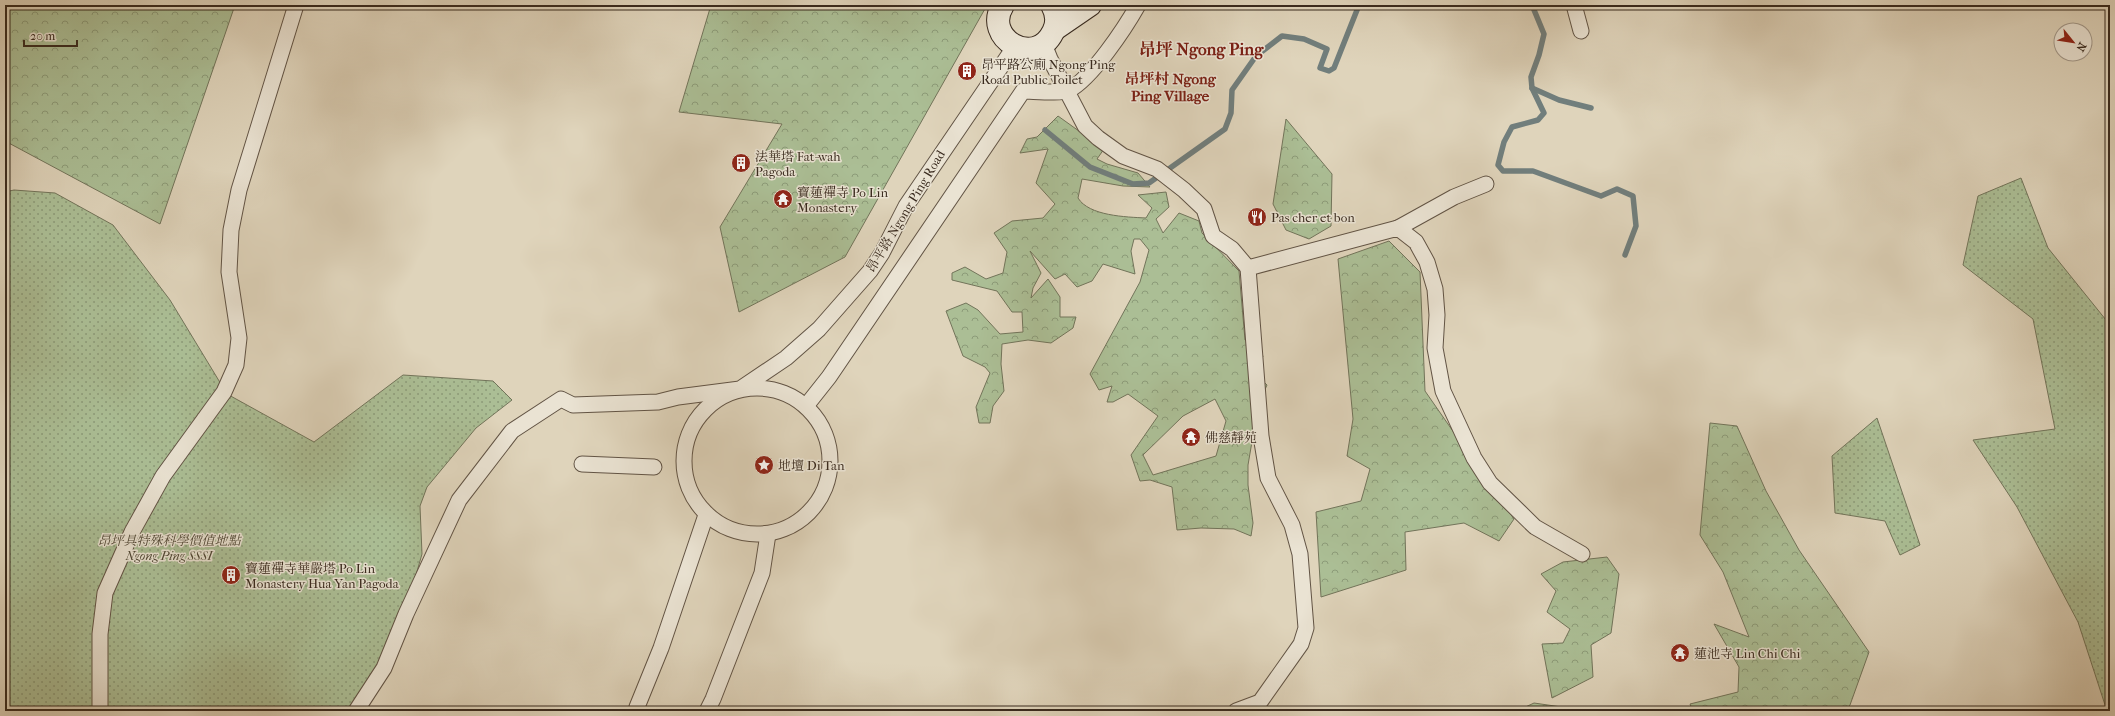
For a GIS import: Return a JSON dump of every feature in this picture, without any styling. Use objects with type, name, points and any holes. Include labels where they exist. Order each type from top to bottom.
[{"type":"main road","points":[[1002,5],[999,15],[1000,30],[1003,37],[1015,46],[1030,49],[1050,36],[1090,5]]},
{"type":"main road","points":[[1050,36],[1056,16],[1052,5]]},
{"type":"street","points":[[100,711],[100,634],[104,593],[132,532],[163,476],[224,392],[236,365],[239,338],[229,272],[231,230],[240,190],[296,5]]},
{"type":"street","points":[[806,406],[829,377],[1023,91],[1068,91],[1084,79],[1124,30],[1138,5]]},
{"type":"street","points":[[1574,5],[1581,31]]},
{"type":"street","points":[[1050,36],[1050,59],[1085,126],[1098,138],[1123,156],[1157,169],[1173,181],[1204,209],[1213,236],[1232,249],[1248,268],[1261,436],[1268,478],[1292,525],[1300,554],[1306,628],[1302,644],[1260,702],[1236,711]]},
{"type":"street","name":"昂平路 Ngong Ping Road","points":[[740,389],[786,358],[819,329],[854,292],[882,253],[906,206],[933,163],[1015,46]]},
{"type":"street","points":[[1248,268],[1398,228],[1460,195],[1486,184]]},
{"type":"street","points":[[1398,228],[1416,242],[1427,262],[1435,289],[1437,315],[1435,348],[1443,392],[1474,458],[1490,483],[1535,527],[1582,554]]},
{"type":"street","points":[[356,711],[384,668],[406,614],[459,500],[512,431],[560,399],[573,404],[658,402],[678,397],[740,389],[764,387],[786,393],[806,406],[820,422],[828,441],[831,461],[828,482],[819,501],[806,517],[788,528],[768,534],[745,534],[724,528],[706,514],[692,497],[685,476],[684,453],[690,431],[702,412],[719,398],[740,389]]},
{"type":"street","points":[[582,464],[654,467]]},
{"type":"street","points":[[637,707],[661,648],[706,514]]},
{"type":"street","points":[[707,711],[762,572],[768,534]]},
{"type":"green space","points":[[5,5],[235,5],[160,224],[5,141]]},
{"type":"green space","points":[[711,5],[992,5],[986,7],[845,257],[739,312],[720,227],[782,124],[679,112]]},
{"type":"green space","points":[[1058,116],[1104,149],[1097,159],[1107,164],[1138,173],[1150,187],[1123,186],[1082,179],[1078,198],[1090,209],[1109,214],[1146,218],[1152,208],[1138,195],[1166,192],[1169,207],[1156,219],[1163,233],[1179,213],[1199,221],[1202,233],[1239,271],[1245,340],[1259,342],[1263,357],[1251,369],[1267,385],[1254,414],[1255,424],[1248,465],[1248,485],[1253,523],[1251,536],[1234,529],[1201,528],[1177,530],[1172,487],[1150,480],[1140,481],[1131,455],[1158,416],[1128,394],[1113,402],[1107,402],[1112,386],[1099,390],[1090,374],[1140,282],[1149,250],[1140,239],[1134,239],[1131,251],[1135,274],[1103,264],[1092,281],[1077,287],[1065,274],[1055,279],[1030,251],[1041,273],[1033,288],[1031,298],[1048,279],[1060,297],[1060,317],[1076,317],[1073,328],[1051,343],[1028,340],[1002,344],[1001,364],[1004,391],[993,406],[990,423],[979,423],[976,407],[990,373],[985,367],[963,356],[946,311],[966,303],[978,310],[1000,334],[1023,332],[1022,312],[1012,312],[997,291],[952,280],[952,273],[965,267],[986,279],[1003,273],[1007,252],[994,233],[1012,221],[1043,218],[1055,204],[1036,183],[1048,149],[1020,153],[1027,139],[1037,137]],"holes":[[[1215,399],[1226,421],[1216,456],[1153,475],[1143,455],[1183,416]]]},
{"type":"green space","points":[[1286,119],[1332,174],[1331,226],[1309,239],[1286,230],[1273,204]]},
{"type":"green space","points":[[2021,178],[2048,248],[2106,320],[2110,344],[2110,711],[2107,711],[2078,622],[2017,507],[1973,440],[2055,429],[2033,319],[1963,265],[1978,196]]},
{"type":"green space","name":"昂坪具特殊科學價值地點 Ngong Ping SSSI","points":[[14,190],[55,193],[113,225],[170,300],[227,394],[314,442],[403,375],[493,381],[512,400],[476,428],[427,487],[420,506],[422,554],[399,634],[358,711],[5,711],[5,192]]},
{"type":"green space","points":[[1389,241],[1420,272],[1425,391],[1514,519],[1499,541],[1464,523],[1405,532],[1406,570],[1321,597],[1316,512],[1361,501],[1370,469],[1347,456],[1353,419],[1338,259]]},
{"type":"green space","points":[[1877,418],[1920,545],[1900,555],[1885,521],[1835,513],[1832,456]]},
{"type":"green space","points":[[1710,423],[1737,426],[1766,491],[1799,550],[1869,652],[1850,705],[1845,711],[1693,711],[1690,704],[1738,692],[1739,667],[1714,624],[1749,637],[1723,572],[1700,535]]},
{"type":"green space","points":[[1607,557],[1619,574],[1611,633],[1591,645],[1593,677],[1552,698],[1542,644],[1563,643],[1570,629],[1547,612],[1556,591],[1541,574],[1563,562]]},
{"type":"green space","points":[[1534,703],[1582,710],[1583,711],[1517,711]]},
{"type":"waterway","points":[[1045,130],[1090,167],[1133,184],[1149,183],[1225,129],[1231,113],[1232,90],[1256,56],[1282,36],[1304,39],[1327,49],[1320,68],[1329,71],[1334,68],[1359,5]]},
{"type":"waterway","points":[[1532,5],[1544,34],[1539,55],[1531,77],[1532,88],[1544,113],[1538,120],[1512,127],[1504,142],[1498,165],[1503,171],[1533,171],[1601,196],[1617,189],[1633,196],[1636,226],[1625,255]]},
{"type":"waterway","points":[[1532,88],[1559,100],[1591,108]]},
{"type":"place","name":"昂平路公廁 Ngong Ping Road Public Toilet","points":[[967,71]]},
{"type":"place","name":"法華塔 Fat-wah Pagoda","points":[[741,163]]},
{"type":"place","name":"寶蓮禪寺 Po Lin Monastery","points":[[783,199]]},
{"type":"place","name":"Pas cher et bon","points":[[1257,217]]},
{"type":"place","name":"佛慈靜苑","points":[[1191,437]]},
{"type":"place","name":"地壇 Di Tan","points":[[764,465]]},
{"type":"place","name":"寶蓮禪寺華嚴塔 Po Lin Monastery Hua Yan Pagoda","points":[[231,575]]},
{"type":"place","name":"蓮池寺 Lin Chi Chi","points":[[1680,653]]},
{"type":"district","name":"昂坪 Ngong Ping","points":[[1201,49]]},
{"type":"district","name":"昂坪村 Ngong Ping Village","points":[[1170,88]]}]
